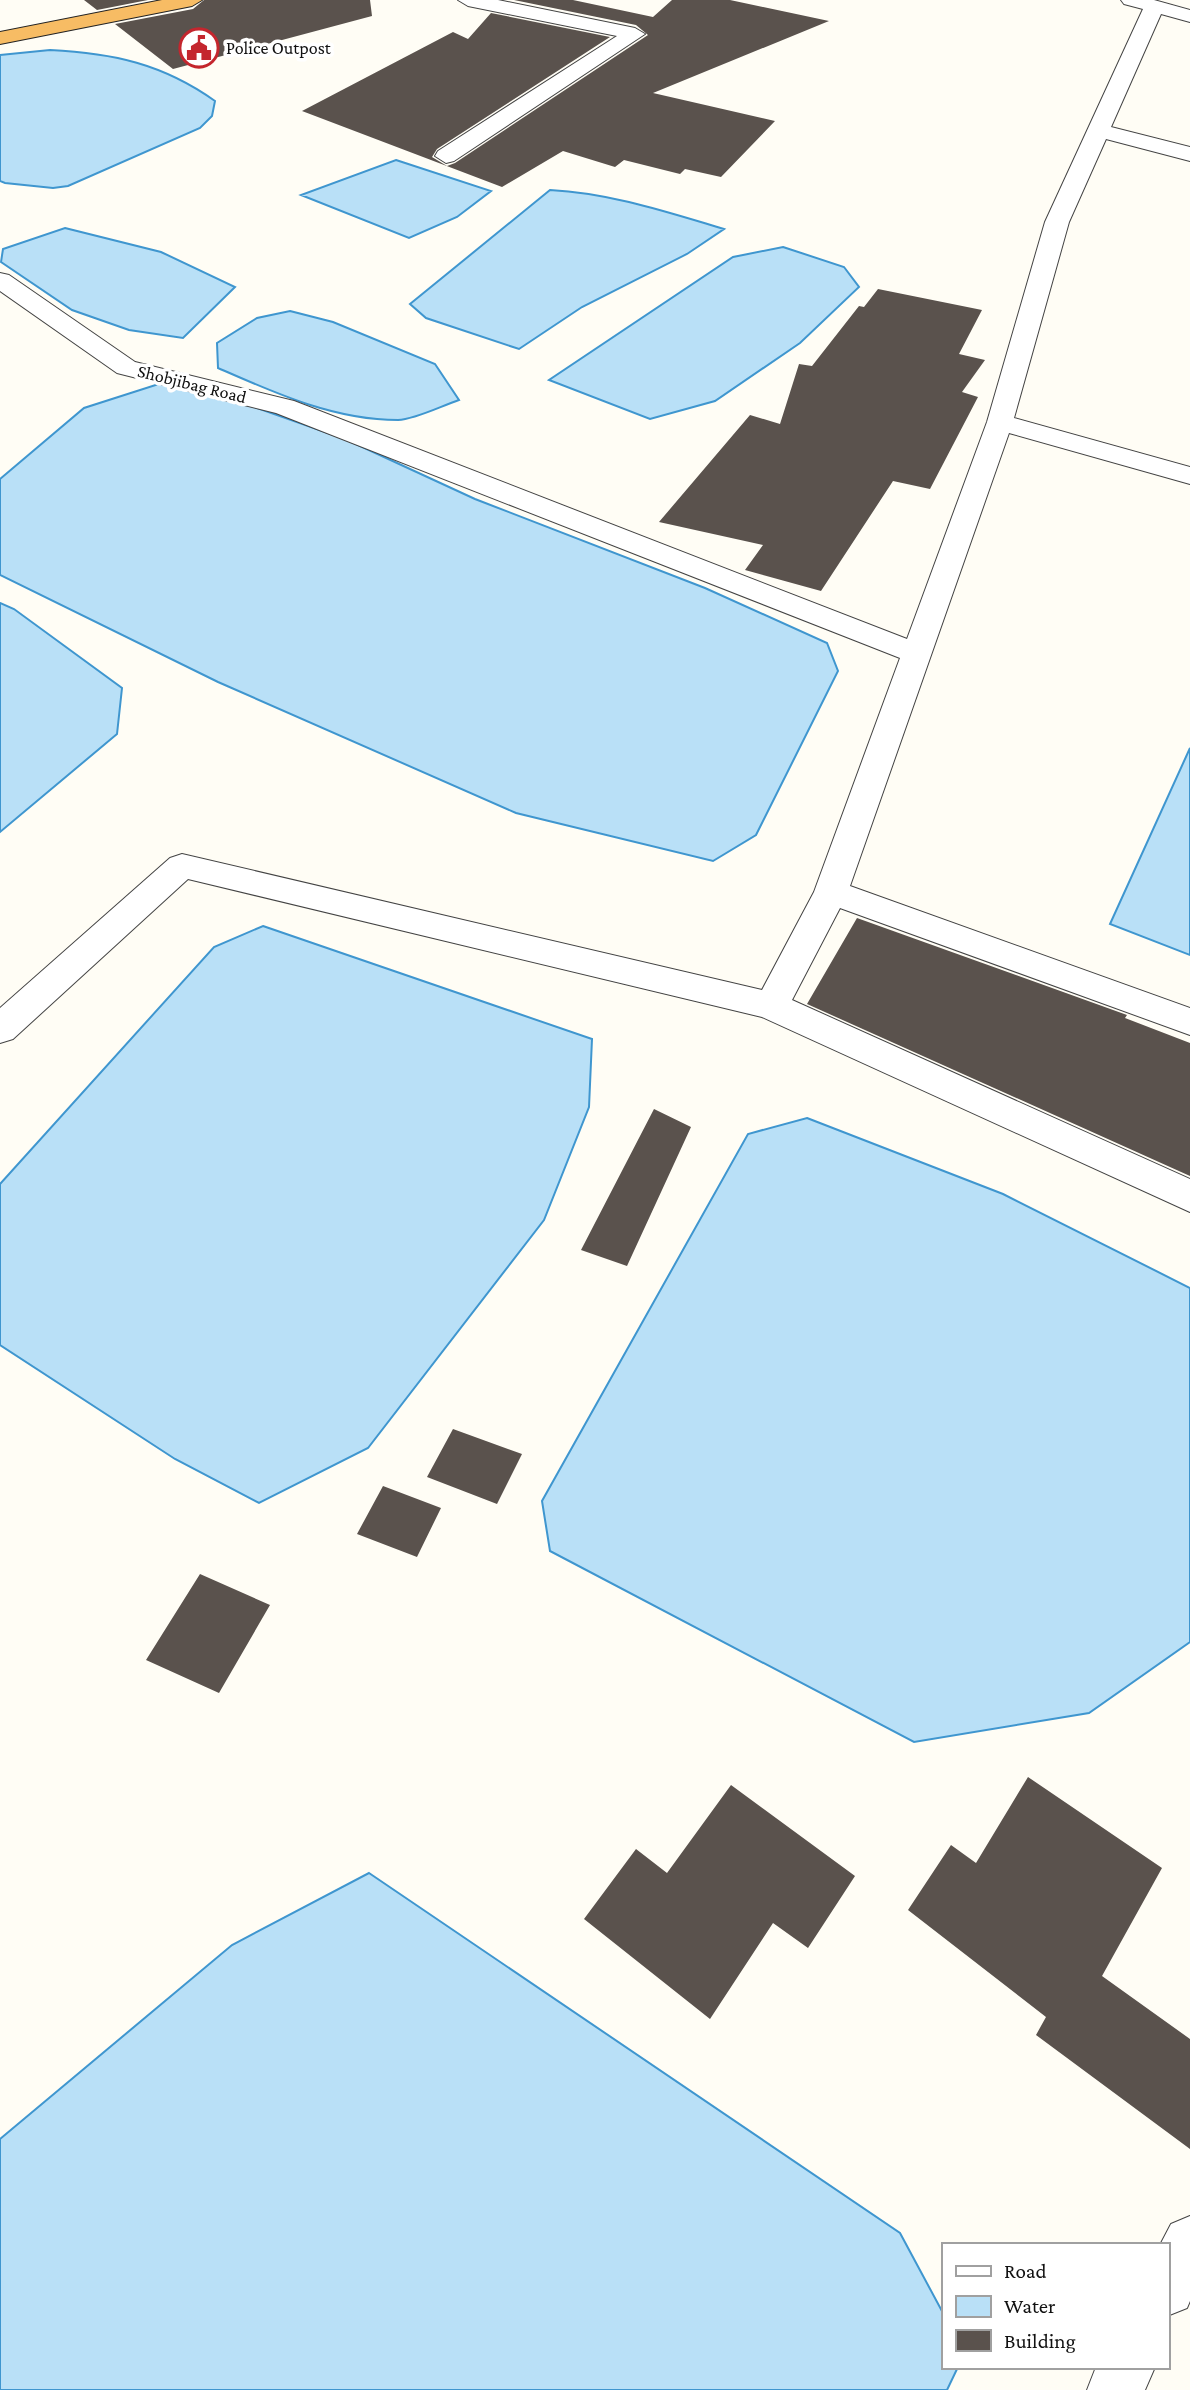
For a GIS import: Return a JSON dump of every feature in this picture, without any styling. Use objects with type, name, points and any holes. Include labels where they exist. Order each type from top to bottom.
[{"type":"highway","points":[[0,22],[107,0]]},
{"type":"highway","points":[[0,38],[192,0]]},
{"type":"street","points":[[446,156],[635,34],[468,0]]},
{"type":"street","points":[[771,1006],[831,892],[1000,422],[1057,222],[1098,130],[1142,4],[1190,16]]},
{"type":"street","points":[[1098,130],[1190,154]]},
{"type":"street","name":"Shobjibag Road","points":[[0,280],[126,368],[285,407],[917,654]]},
{"type":"street","points":[[1000,422],[1190,476]]},
{"type":"street","points":[[0,1029],[182,866],[771,1006],[1190,1196]]},
{"type":"street","points":[[831,892],[1190,1022]]},
{"type":"street","points":[[1169,2284],[1190,2243]]},
{"type":"street","points":[[1115,2390],[1126,2369]]},
{"type":"water","points":[[50,50],[95,54],[157,69],[196,88],[215,101],[212,116],[200,128],[68,186],[53,188],[0,181],[0,55]]},
{"type":"water","points":[[396,160],[491,191],[457,217],[409,238],[301,195]]},
{"type":"water","points":[[550,190],[616,199],[724,229],[687,254],[582,307],[519,349],[426,318],[410,304]]},
{"type":"water","points":[[65,228],[161,252],[235,287],[183,338],[129,330],[72,310],[1,262],[3,249]]},
{"type":"water","points":[[783,247],[844,267],[859,287],[800,343],[715,401],[650,419],[549,380],[733,257]]},
{"type":"water","points":[[290,311],[333,322],[435,364],[459,400],[405,419],[374,419],[305,403],[218,368],[217,343],[257,318]]},
{"type":"water","points":[[168,381],[212,392],[345,439],[475,499],[705,588],[827,643],[838,671],[756,835],[713,861],[516,813],[218,682],[0,575],[0,479],[84,408]]},
{"type":"water","points":[[0,603],[14,609],[122,688],[117,734],[0,832]]},
{"type":"water","points":[[1190,748],[1190,955],[1110,924]]},
{"type":"water","points":[[263,926],[592,1039],[589,1107],[544,1220],[368,1448],[259,1503],[175,1459],[0,1345],[0,1184],[214,947]]},
{"type":"water","points":[[807,1118],[1003,1194],[1190,1288],[1190,1642],[1089,1713],[914,1742],[550,1551],[542,1501],[748,1134]]},
{"type":"water","points":[[369,1873],[900,2233],[942,2311],[942,2369],[957,2369],[947,2390],[0,2390],[0,2139],[232,1945]]},
{"type":"building","points":[[84,0],[148,0],[97,10]]},
{"type":"building","name":"Police Outpost","points":[[204,0],[370,0],[372,16],[173,69],[115,24],[193,9]]},
{"type":"building","points":[[514,0],[573,0],[653,17],[672,0],[730,0],[829,21],[653,93],[775,121],[721,177],[685,169],[680,174],[624,160],[615,167],[563,151],[502,187],[302,111],[453,32],[468,39],[491,13],[610,37],[437,149],[432,157],[447,166],[648,35],[636,25]]},
{"type":"building","points":[[878,289],[982,310],[959,354],[985,360],[962,392],[978,397],[930,489],[893,481],[821,591],[745,570],[763,545],[659,522],[750,415],[780,424],[799,364],[812,366],[859,306],[864,307]]},
{"type":"building","points":[[857,918],[1127,1015],[1125,1018],[1190,1043],[1190,1176],[807,1004]]},
{"type":"building","points":[[654,1109],[691,1127],[627,1266],[581,1250]]},
{"type":"building","points":[[453,1429],[522,1454],[497,1504],[427,1477]]},
{"type":"building","points":[[383,1486],[441,1508],[417,1557],[357,1534]]},
{"type":"building","points":[[200,1574],[270,1605],[219,1693],[146,1660]]},
{"type":"building","points":[[1028,1777],[1162,1868],[1102,1976],[1190,2039],[1190,2149],[1036,2035],[1046,2017],[908,1910],[951,1845],[976,1863]]},
{"type":"building","points":[[731,1785],[855,1876],[808,1948],[773,1923],[710,2019],[584,1919],[636,1849],[667,1873]]},
{"type":"place","name":"Police Outpost","points":[[199,48]]}]
